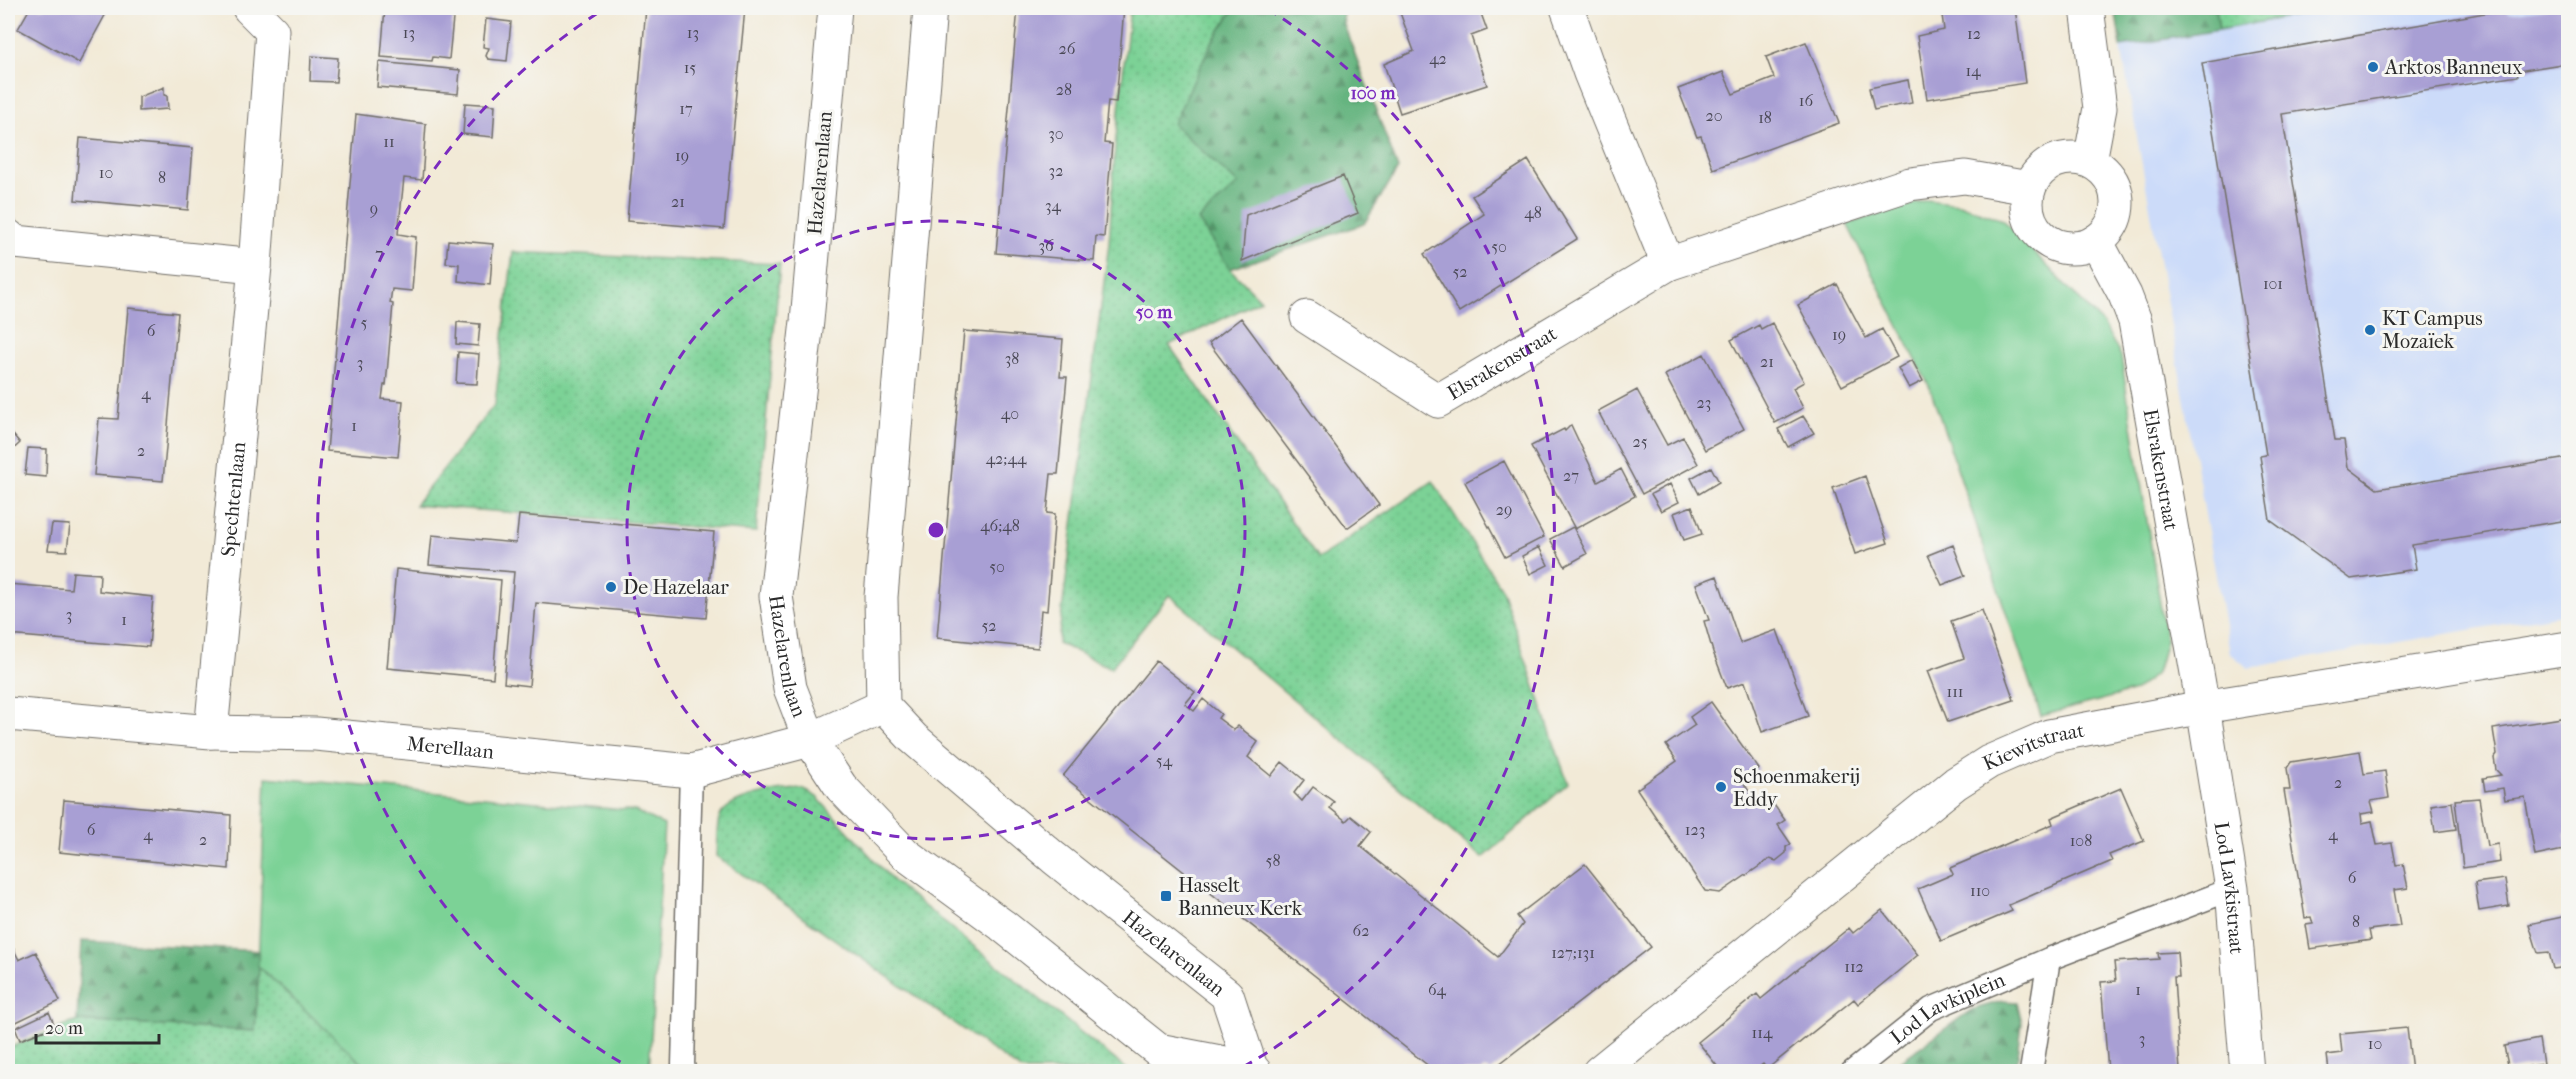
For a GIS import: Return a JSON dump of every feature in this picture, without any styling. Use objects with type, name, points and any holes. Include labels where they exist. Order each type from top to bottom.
[{"type":"street","name":"Spechtenlaan","points":[[211,732],[255,266],[272,31],[249,8]]},
{"type":"street","name":"Hazelarenlaan","points":[[835,8],[807,321],[776,596],[790,688],[810,740],[841,788],[905,854],[1002,925],[1158,1050],[1252,1070]]},
{"type":"street","points":[[883,706],[881,597],[930,8]]},
{"type":"street","points":[[1567,8],[1590,73],[1668,264]]},
{"type":"street","points":[[2087,8],[2100,108],[2090,161]]},
{"type":"street","points":[[2072,158],[2090,161],[2106,172],[2116,189],[2117,209],[2110,228],[2096,241],[2079,247],[2061,246],[2044,238],[2032,224],[2027,206],[2029,188],[2039,172],[2054,161],[2072,158]]},
{"type":"street","name":"Elsrakenstraat","points":[[1307,317],[1438,401],[1668,264],[1910,184],[1965,177],[2029,188]]},
{"type":"street","points":[[8,236],[15,242],[255,266]]},
{"type":"street","name":"Elsrakenstraat","points":[[2096,241],[2125,295],[2135,321],[2203,707]]},
{"type":"street","name":"Kiewitstraat","points":[[1611,1068],[1956,783],[1989,762],[2049,736],[2203,707],[2568,648]]},
{"type":"street","name":"Hazelarenlaan","points":[[883,706],[913,738],[1054,858],[1227,995],[1252,1070]]},
{"type":"street","name":"Merellaan","points":[[8,714],[211,732],[316,734],[691,771],[810,740],[883,706]]},
{"type":"street","name":"Lod Lavkistraat","points":[[2203,707],[2232,889],[2247,1071]]},
{"type":"lane","points":[[685,1071],[683,1065],[691,771]]},
{"type":"lane","name":"Lod Lavkiplein","points":[[1852,1071],[1930,1009],[2049,959],[2232,889]]},
{"type":"lane","points":[[2031,1071],[2049,959]]},
{"type":"shaded area","name":"KT Campus Mozaïek","points":[[2334,8],[2568,8],[2568,613],[2248,668],[2230,653],[2121,47]]},
{"type":"green space","points":[[1130,8],[1235,8],[1212,42],[1238,184],[1230,269],[1261,300],[1169,345],[1318,559],[1433,481],[1502,590],[1568,784],[1483,858],[1169,595],[1111,668],[1058,643],[1109,243],[1115,147]]},
{"type":"green space","points":[[1235,8],[1342,8],[1344,25],[1398,169],[1364,224],[1230,269],[1198,220],[1238,184],[1173,124],[1212,42]]},
{"type":"green space","points":[[2115,8],[2216,8],[2219,30],[2121,47]]},
{"type":"green space","points":[[2216,8],[2334,8],[2219,30]]},
{"type":"green space","points":[[1927,200],[1959,204],[2003,220],[2103,324],[2121,356],[2166,641],[2157,673],[2135,691],[2041,716],[1930,388],[1847,224]]},
{"type":"green space","points":[[513,252],[780,264],[756,532],[415,505],[495,404]]},
{"type":"green space","points":[[266,777],[635,811],[664,825],[649,1071],[370,1071],[258,966]]},
{"type":"green space","points":[[803,789],[817,797],[894,882],[1129,1071],[1022,1071],[716,856],[719,819],[724,811],[743,799],[756,795]]},
{"type":"green space","points":[[81,941],[260,951],[255,1031],[77,1021]]},
{"type":"green space","points":[[258,966],[363,1062],[349,1072],[8,1072],[8,1048],[77,1021],[255,1031]]},
{"type":"green space","points":[[2002,1001],[2017,1002],[2022,1023],[2016,1071],[1887,1071],[1971,1010]]},
{"type":"building","points":[[30,8],[109,8],[79,63],[18,29]]},
{"type":"building","points":[[385,8],[454,8],[449,59],[433,57],[432,61],[381,57]]},
{"type":"building","points":[[646,8],[745,8],[724,229],[627,221]]},
{"type":"building","points":[[1018,8],[1124,8],[1116,102],[1108,101],[1104,143],[1112,144],[1104,237],[1096,236],[1094,261],[996,253]]},
{"type":"building","points":[[1406,8],[1479,8],[1487,30],[1471,36],[1487,85],[1400,113],[1384,64],[1414,51],[1399,10]]},
{"type":"building","points":[[1912,8],[1941,8],[1913,13]]},
{"type":"building","points":[[1941,8],[2015,8],[2025,83],[1927,99],[1917,36],[1944,30]]},
{"type":"building","points":[[2568,8],[2568,63],[2517,71],[2518,76],[2282,114],[2335,440],[2344,440],[2348,467],[2377,489],[2568,458],[2568,520],[2412,545],[2416,569],[2351,579],[2270,520],[2260,456],[2266,455],[2202,63],[2507,9],[2508,14]]},
{"type":"building","points":[[486,19],[511,22],[507,61],[488,59],[486,56],[489,48],[483,47]]},
{"type":"building","points":[[1806,42],[1839,123],[1713,169],[1701,136],[1697,137],[1678,89],[1723,72],[1733,94],[1774,78],[1766,57]]},
{"type":"building","points":[[311,56],[338,58],[336,82],[310,81]]},
{"type":"building","points":[[379,62],[460,70],[458,94],[377,87]]},
{"type":"building","points":[[1908,80],[1912,103],[1874,110],[1869,88]]},
{"type":"building","points":[[164,87],[168,109],[139,111],[139,97]]},
{"type":"building","points":[[465,103],[495,105],[493,137],[463,134]]},
{"type":"building","points":[[356,114],[426,124],[422,180],[404,178],[398,234],[416,237],[412,291],[392,289],[390,303],[393,304],[386,385],[384,385],[382,399],[403,401],[398,457],[327,451]]},
{"type":"building","points":[[80,138],[193,148],[188,210],[75,200]]},
{"type":"building","points":[[1528,160],[1577,239],[1459,312],[1424,254],[1484,214],[1472,196]]},
{"type":"building","points":[[1343,176],[1358,213],[1242,261],[1246,215]]},
{"type":"building","points":[[448,240],[493,244],[490,285],[458,281],[459,264],[446,263]]},
{"type":"building","points":[[1837,284],[1866,338],[1882,329],[1897,357],[1842,386],[1798,305]]},
{"type":"building","points":[[128,308],[178,313],[163,481],[94,475],[99,418],[118,419]]},
{"type":"building","points":[[1241,318],[1379,505],[1347,528],[1209,343]]},
{"type":"building","points":[[457,322],[480,324],[478,346],[456,344]]},
{"type":"building","points":[[1772,323],[1804,382],[1793,388],[1803,408],[1775,423],[1731,340],[1759,325],[1761,329]]},
{"type":"building","points":[[964,331],[1063,339],[1060,377],[1067,377],[1058,474],[1051,474],[1047,513],[1055,514],[1047,611],[1041,610],[1038,648],[937,638]]},
{"type":"building","points":[[458,352],[479,354],[477,384],[456,383]]},
{"type":"building","points":[[1704,354],[1744,429],[1705,450],[1665,375]]},
{"type":"building","points":[[1912,360],[1923,381],[1909,388],[1898,368]]},
{"type":"building","points":[[1637,390],[1667,445],[1683,437],[1698,464],[1642,494],[1598,411]]},
{"type":"building","points":[[1803,416],[1814,433],[1788,447],[1778,429]]},
{"type":"building","points":[[1571,425],[1598,482],[1621,469],[1635,496],[1575,529],[1531,446],[1564,429],[1565,431]]},
{"type":"building","points":[[8,431],[20,443],[8,454]]},
{"type":"building","points":[[28,448],[47,449],[46,477],[25,475]]},
{"type":"building","points":[[1504,461],[1544,537],[1505,557],[1465,482]]},
{"type":"building","points":[[1711,467],[1719,482],[1699,494],[1691,478]]},
{"type":"building","points":[[1865,476],[1888,543],[1855,554],[1833,488]]},
{"type":"building","points":[[1670,484],[1679,502],[1661,511],[1651,494]]},
{"type":"building","points":[[1692,506],[1702,534],[1684,540],[1674,513]]},
{"type":"building","name":"De Hazelaar","points":[[519,515],[714,532],[706,618],[536,603],[529,686],[504,683],[514,572],[429,565],[432,535],[516,543]]},
{"type":"building","points":[[52,524],[70,525],[67,551],[48,550]]},
{"type":"building","points":[[1573,527],[1587,554],[1565,566],[1550,539]]},
{"type":"building","points":[[1953,545],[1965,576],[1942,585],[1928,555]]},
{"type":"building","points":[[1539,547],[1548,565],[1530,574],[1522,556]]},
{"type":"building","points":[[396,569],[501,580],[493,678],[387,668]]},
{"type":"building","points":[[73,572],[100,574],[99,591],[153,597],[149,647],[8,635],[8,584],[71,589]]},
{"type":"building","points":[[1717,576],[1740,643],[1777,630],[1808,716],[1762,732],[1745,682],[1727,688],[1713,652],[1704,621],[1709,620],[1696,584]]},
{"type":"building","points":[[1982,610],[2014,700],[1948,722],[1928,671],[1964,658],[1951,621]]},
{"type":"building","points":[[1156,661],[1195,692],[1185,704],[1194,711],[1203,699],[1221,714],[1218,718],[1234,730],[1238,726],[1258,742],[1248,757],[1271,776],[1282,762],[1304,780],[1294,793],[1302,801],[1313,787],[1334,802],[1330,808],[1346,821],[1351,816],[1371,832],[1360,846],[1498,957],[1523,924],[1517,916],[1585,864],[1651,947],[1490,1071],[1484,1069],[1482,1071],[1435,1071],[1063,776]]},
{"type":"building","points":[[1711,702],[1759,769],[1742,781],[1755,800],[1766,794],[1785,820],[1778,825],[1791,844],[1786,847],[1786,853],[1776,861],[1770,859],[1720,893],[1705,891],[1637,789],[1677,761],[1666,745],[1695,725],[1690,717]]},
{"type":"building","points":[[2568,717],[2568,832],[2565,833],[2568,849],[2535,856],[2525,797],[2505,800],[2503,788],[2485,791],[2483,778],[2501,775],[2496,770],[2494,758],[2497,754],[2493,729]]},
{"type":"building","points":[[2360,751],[2364,774],[2385,771],[2389,798],[2371,801],[2374,812],[2361,814],[2362,823],[2372,821],[2377,845],[2392,843],[2396,865],[2403,864],[2408,888],[2394,890],[2400,926],[2369,930],[2371,940],[2310,949],[2306,925],[2313,924],[2311,917],[2305,918],[2284,790],[2290,790],[2287,768],[2291,762]]},
{"type":"building","points":[[2121,788],[2144,841],[2109,855],[2112,861],[2009,905],[2012,911],[1941,941],[1918,889],[1953,874],[1950,868],[2053,824],[2051,818]]},
{"type":"building","points":[[2479,798],[2487,846],[2498,844],[2500,862],[2463,868],[2455,800]]},
{"type":"building","points":[[64,800],[231,815],[229,869],[59,852]]},
{"type":"building","points":[[2452,802],[2456,829],[2435,832],[2431,805]]},
{"type":"building","points":[[2505,879],[2509,906],[2479,911],[2475,883]]},
{"type":"building","points":[[2565,907],[2568,907],[2568,967],[2553,969],[2549,952],[2538,953],[2529,924],[2567,916]]},
{"type":"building","points":[[1882,910],[1918,955],[1858,1004],[1854,999],[1767,1069],[1763,1064],[1754,1071],[1721,1071],[1698,1042],[1757,994],[1761,999],[1849,928],[1853,933]]},
{"type":"building","points":[[8,937],[19,960],[36,952],[60,1001],[8,1026]]},
{"type":"building","points":[[2177,952],[2179,977],[2174,977],[2180,1071],[2108,1071],[2101,982],[2116,981],[2114,962],[2159,959],[2158,953]]},
{"type":"building","points":[[49,1012],[54,1024],[48,1029],[20,1040],[15,1028]]},
{"type":"building","points":[[2407,1028],[2412,1071],[2329,1071],[2327,1055],[2342,1053],[2340,1034]]},
{"type":"building","points":[[2539,1039],[2543,1064],[2509,1070],[2504,1046]]},
{"type":"place","name":"Arktos Banneux","points":[[2373,67]]},
{"type":"place","name":"KT Campus Mozaïek","points":[[2370,330]]},
{"type":"place","name":"De Hazelaar","points":[[611,587]]},
{"type":"place","name":"Schoenmakerij Eddy","points":[[1721,787]]},
{"type":"place","name":"Hasselt Banneux Kerk","points":[[1166,896]]}]
